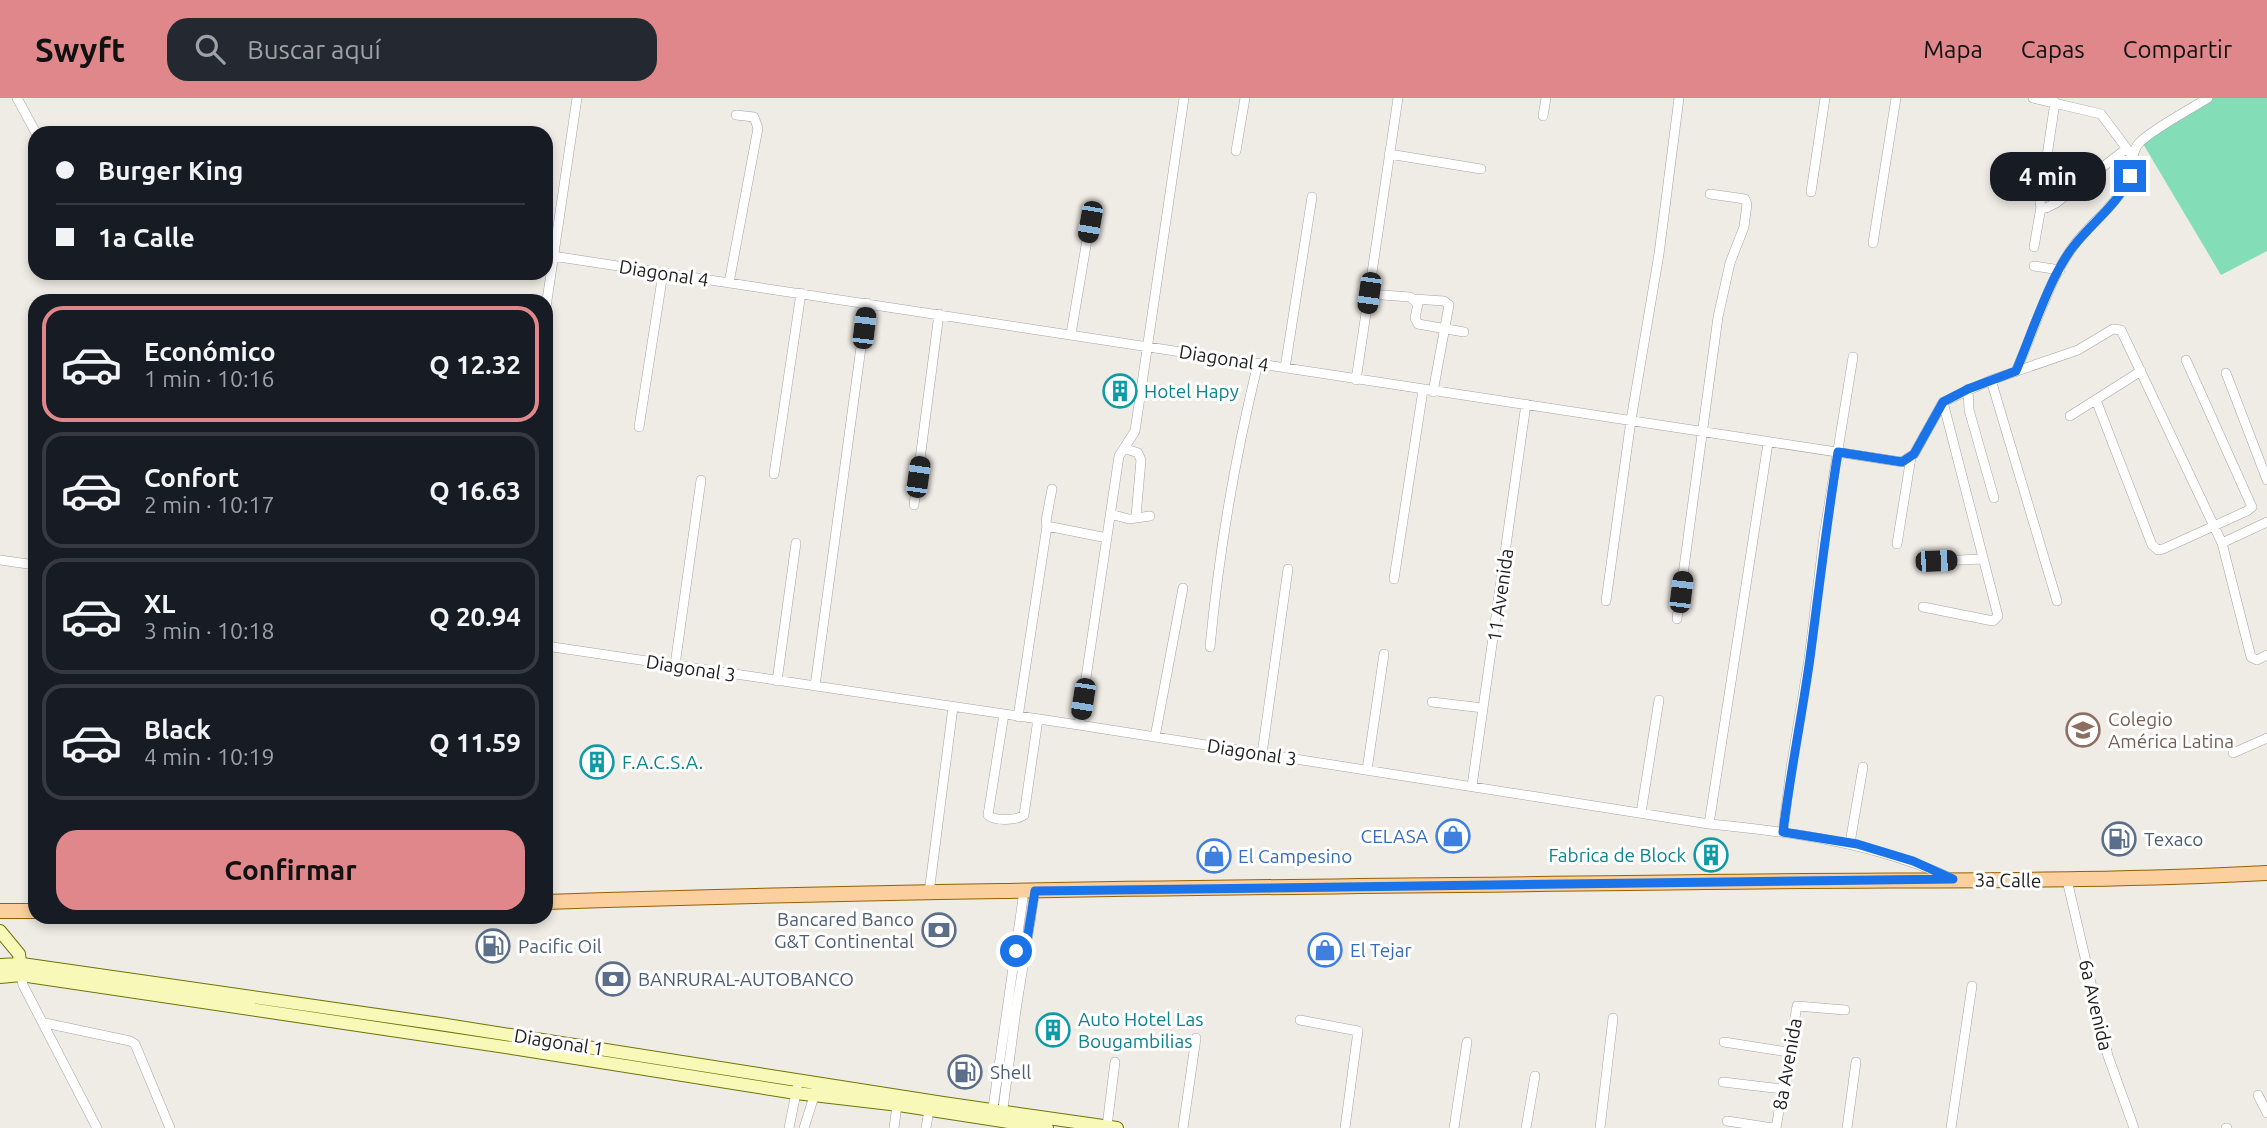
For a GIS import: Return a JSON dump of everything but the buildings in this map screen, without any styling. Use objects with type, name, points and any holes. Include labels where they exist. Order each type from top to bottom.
[{"type":"main road","name":"3a Calle","points":[[553,902],[1030,891],[1953,879],[2067,880],[2267,873]]},
{"type":"main road","points":[[0,911],[28,911]]},
{"type":"main road","points":[[0,931],[19,954],[21,970]]},
{"type":"main road","name":"Diagonal 1","points":[[0,965],[796,1093],[817,1089],[1002,1117],[1047,1128]]},
{"type":"main road","name":"Diagonal 1","points":[[0,977],[21,970],[798,1079],[817,1089],[929,1110],[1112,1127]]},
{"type":"street","points":[[17,98],[32,126]]},
{"type":"street","points":[[553,238],[577,98]]},
{"type":"street","points":[[1079,725],[1119,456],[1135,431],[1184,98]]},
{"type":"street","points":[[1236,151],[1245,98]]},
{"type":"street","points":[[1356,380],[1398,98]]},
{"type":"street","points":[[1543,116],[1546,98]]},
{"type":"street","points":[[1606,601],[1679,98]]},
{"type":"street","points":[[1811,192],[1825,98]]},
{"type":"street","points":[[1873,243],[1896,98]]},
{"type":"street","points":[[2016,371],[2060,270],[2073,247],[2112,206],[2133,168],[2130,153],[2101,114],[2033,98]]},
{"type":"street","points":[[2041,207],[2046,208],[2056,203],[2130,153],[2144,139],[2208,98]]},
{"type":"street","points":[[2034,247],[2055,102]]},
{"type":"street","points":[[729,283],[758,128],[754,117],[736,115]]},
{"type":"street","points":[[1389,154],[1480,169]]},
{"type":"street","points":[[1677,619],[1718,317],[1730,263],[1744,227],[1747,201],[1710,194]]},
{"type":"street","points":[[1285,368],[1312,197]]},
{"type":"street","points":[[1071,334],[1090,222]]},
{"type":"street","name":"Diagonal 4","points":[[553,255],[1428,391],[1702,430],[1768,443],[1907,460]]},
{"type":"street","points":[[2034,266],[2060,270]]},
{"type":"street","points":[[639,427],[663,273]]},
{"type":"street","points":[[774,474],[801,293]]},
{"type":"street","points":[[1369,293],[1448,303],[1428,391],[1394,579]]},
{"type":"street","points":[[1414,299],[1418,304],[1418,324],[1464,332]]},
{"type":"street","points":[[816,686],[867,303]]},
{"type":"street","points":[[914,505],[939,314]]},
{"type":"street","points":[[1897,544],[1907,460],[1943,402],[1991,380],[2078,350],[2117,328],[2124,334],[2222,543],[2251,657],[2257,660],[2266,657]]},
{"type":"street","points":[[1783,832],[1790,768],[1810,659],[1824,536],[1853,357]]},
{"type":"street","points":[[2096,400],[2154,548],[2162,549],[2252,507],[2186,360]]},
{"type":"street","points":[[1210,647],[1216,580],[1228,504],[1258,363]]},
{"type":"street","points":[[2070,416],[2141,372]]},
{"type":"street","points":[[2226,373],[2267,480]]},
{"type":"street","points":[[1991,380],[2057,601]]},
{"type":"street","points":[[1968,389],[1969,410],[1994,498]]},
{"type":"street","points":[[1923,607],[1996,620],[1997,612],[1943,402]]},
{"type":"street","name":"11 Avenida","points":[[1472,786],[1526,404]]},
{"type":"street","points":[[1709,824],[1768,443]]},
{"type":"street","points":[[1124,448],[1138,453],[1141,460],[1136,516]]},
{"type":"street","points":[[676,665],[701,480]]},
{"type":"street","points":[[1018,717],[1052,489]]},
{"type":"street","points":[[1110,514],[1131,519],[1136,516],[1150,516]]},
{"type":"street","points":[[2222,543],[2267,522]]},
{"type":"street","points":[[1048,526],[1107,538]]},
{"type":"street","points":[[777,681],[796,543]]},
{"type":"street","points":[[1936,561],[1983,559]]},
{"type":"street","points":[[0,560],[28,564]]},
{"type":"street","points":[[1262,754],[1288,569]]},
{"type":"street","points":[[1155,737],[1183,588]]},
{"type":"street","name":"Diagonal 3","points":[[553,647],[1079,725],[1709,824],[1850,843],[1913,861],[1953,879]]},
{"type":"street","points":[[1367,770],[1384,654]]},
{"type":"street","points":[[1641,813],[1659,700]]},
{"type":"street","points":[[1433,702],[1483,708]]},
{"type":"street","points":[[929,893],[953,707]]},
{"type":"street","points":[[1004,715],[989,818],[1017,819],[1024,815],[1038,719]]},
{"type":"street","points":[[2234,753],[2267,738]]},
{"type":"street","points":[[1850,843],[1863,767]]},
{"type":"street","name":"6a Avenida","points":[[2067,880],[2108,1056],[2134,1128]]},
{"type":"street","points":[[1002,1117],[1020,952],[1030,891]]},
{"type":"street","points":[[21,970],[23,985],[97,1128]]},
{"type":"street","points":[[1951,1128],[1972,986]]},
{"type":"street","name":"8a Avenida","points":[[1775,1128],[1797,1006],[1845,1010]]},
{"type":"street","points":[[1600,1128],[1614,1018]]},
{"type":"street","points":[[1300,1020],[1359,1031],[1345,1128]]},
{"type":"street","points":[[44,1023],[135,1044],[170,1128]]},
{"type":"street","points":[[1182,1128],[1196,1038]]},
{"type":"street","points":[[1454,1128],[1467,1042]]},
{"type":"street","points":[[1724,1042],[1788,1052]]},
{"type":"street","points":[[1112,1127],[1115,1062]]},
{"type":"street","points":[[1847,1128],[1856,1062]]},
{"type":"street","points":[[1526,1128],[1535,1076]]},
{"type":"street","points":[[789,1128],[798,1079]]},
{"type":"street","points":[[1723,1083],[1782,1089]]},
{"type":"street","points":[[804,1128],[817,1089]]},
{"type":"street","points":[[2258,1095],[2267,1113]]},
{"type":"street","points":[[894,1128],[897,1105]]},
{"type":"street","points":[[926,1128],[929,1110]]},
{"type":"street","points":[[1727,1121],[1775,1128]]},
{"type":"green space","points":[[2205,98],[2267,98],[2267,251],[2221,275],[2139,137]]},
{"type":"place","name":"Hotel Hapy","points":[[1120,391]]},
{"type":"place","name":"Colegio América Latina","points":[[2083,730]]},
{"type":"place","name":"F.A.C.S.A.","points":[[597,762]]},
{"type":"place","name":"CELASA","points":[[1453,836]]},
{"type":"place","name":"Texaco","points":[[2119,839]]},
{"type":"place","name":"Fabrica de Block","points":[[1711,855]]},
{"type":"place","name":"El Campesino","points":[[1214,856]]},
{"type":"place","name":"Bancared Banco G&T Continental","points":[[939,930]]},
{"type":"place","name":"Pacific Oil","points":[[493,946]]},
{"type":"place","name":"El Tejar","points":[[1325,950]]},
{"type":"place","name":"BANRURAL-AUTOBANCO","points":[[613,979]]},
{"type":"place","name":"Auto Hotel Las Bougambilias","points":[[1053,1030]]},
{"type":"place","name":"Shell","points":[[965,1072]]},
{"type":"route","points":[[1016,951],[1025,953],[1035,891],[1953,879],[1913,861],[1857,844],[1783,832],[1790,768],[1810,659],[1824,536],[1838,452],[1902,462],[1907,460],[1914,454],[1943,402],[1968,389],[2016,371],[2062,264],[2073,247],[2112,206],[2130,176]]}]
